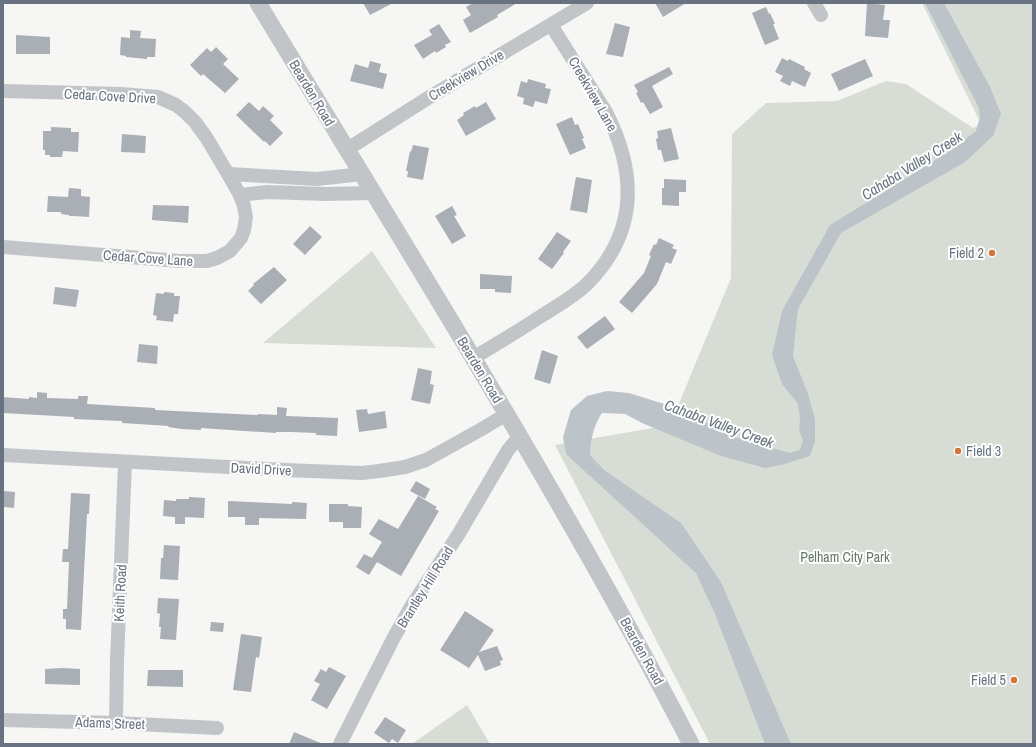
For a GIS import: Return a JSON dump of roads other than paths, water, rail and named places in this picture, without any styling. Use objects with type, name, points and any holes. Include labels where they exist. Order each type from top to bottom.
[{"type":"street","name":"Bearden Road","points":[[258,3],[560,504],[646,656],[691,744]]},
{"type":"street","name":"Creekview Drive","points":[[346,150],[428,98],[587,3]]},
{"type":"street","name":"Creekview Lane","points":[[473,358],[564,302],[587,283],[605,263],[615,246],[624,221],[628,191],[628,177],[614,126],[551,25]]},
{"type":"street","name":"Cedar Cove Drive","points":[[3,91],[121,94],[158,97],[176,105],[195,122],[206,137],[240,195]]},
{"type":"street","points":[[228,174],[317,179],[362,174]]},
{"type":"street","points":[[240,195],[267,192],[326,194],[373,193]]},
{"type":"street","name":"Cedar Cove Lane","points":[[3,247],[180,261],[207,261],[217,258],[230,251],[241,238],[246,217],[240,195]]},
{"type":"street","name":"David Drive","points":[[3,455],[293,471],[379,472],[404,467],[426,460],[507,414]]},
{"type":"street","name":"Brantley Hill Road","points":[[340,744],[393,639],[412,605],[458,535],[508,450],[520,436]]},
{"type":"street","name":"Keith Road","points":[[116,723],[125,462]]},
{"type":"street","name":"Adams Street","points":[[3,720],[116,723],[217,728]]},
{"type":"place","name":"Field 2","points":[[992,253]]},
{"type":"place","name":"Field 3","points":[[958,451]]},
{"type":"place","name":"Field 5","points":[[1014,680]]},
{"type":"water label","name":"Cahaba Valley Creek","points":[[912,166]]},
{"type":"water label","name":"Cahaba Valley Creek","points":[[719,424]]},
{"type":"park label","name":"Pelham City Park","points":[[845,557]]}]
